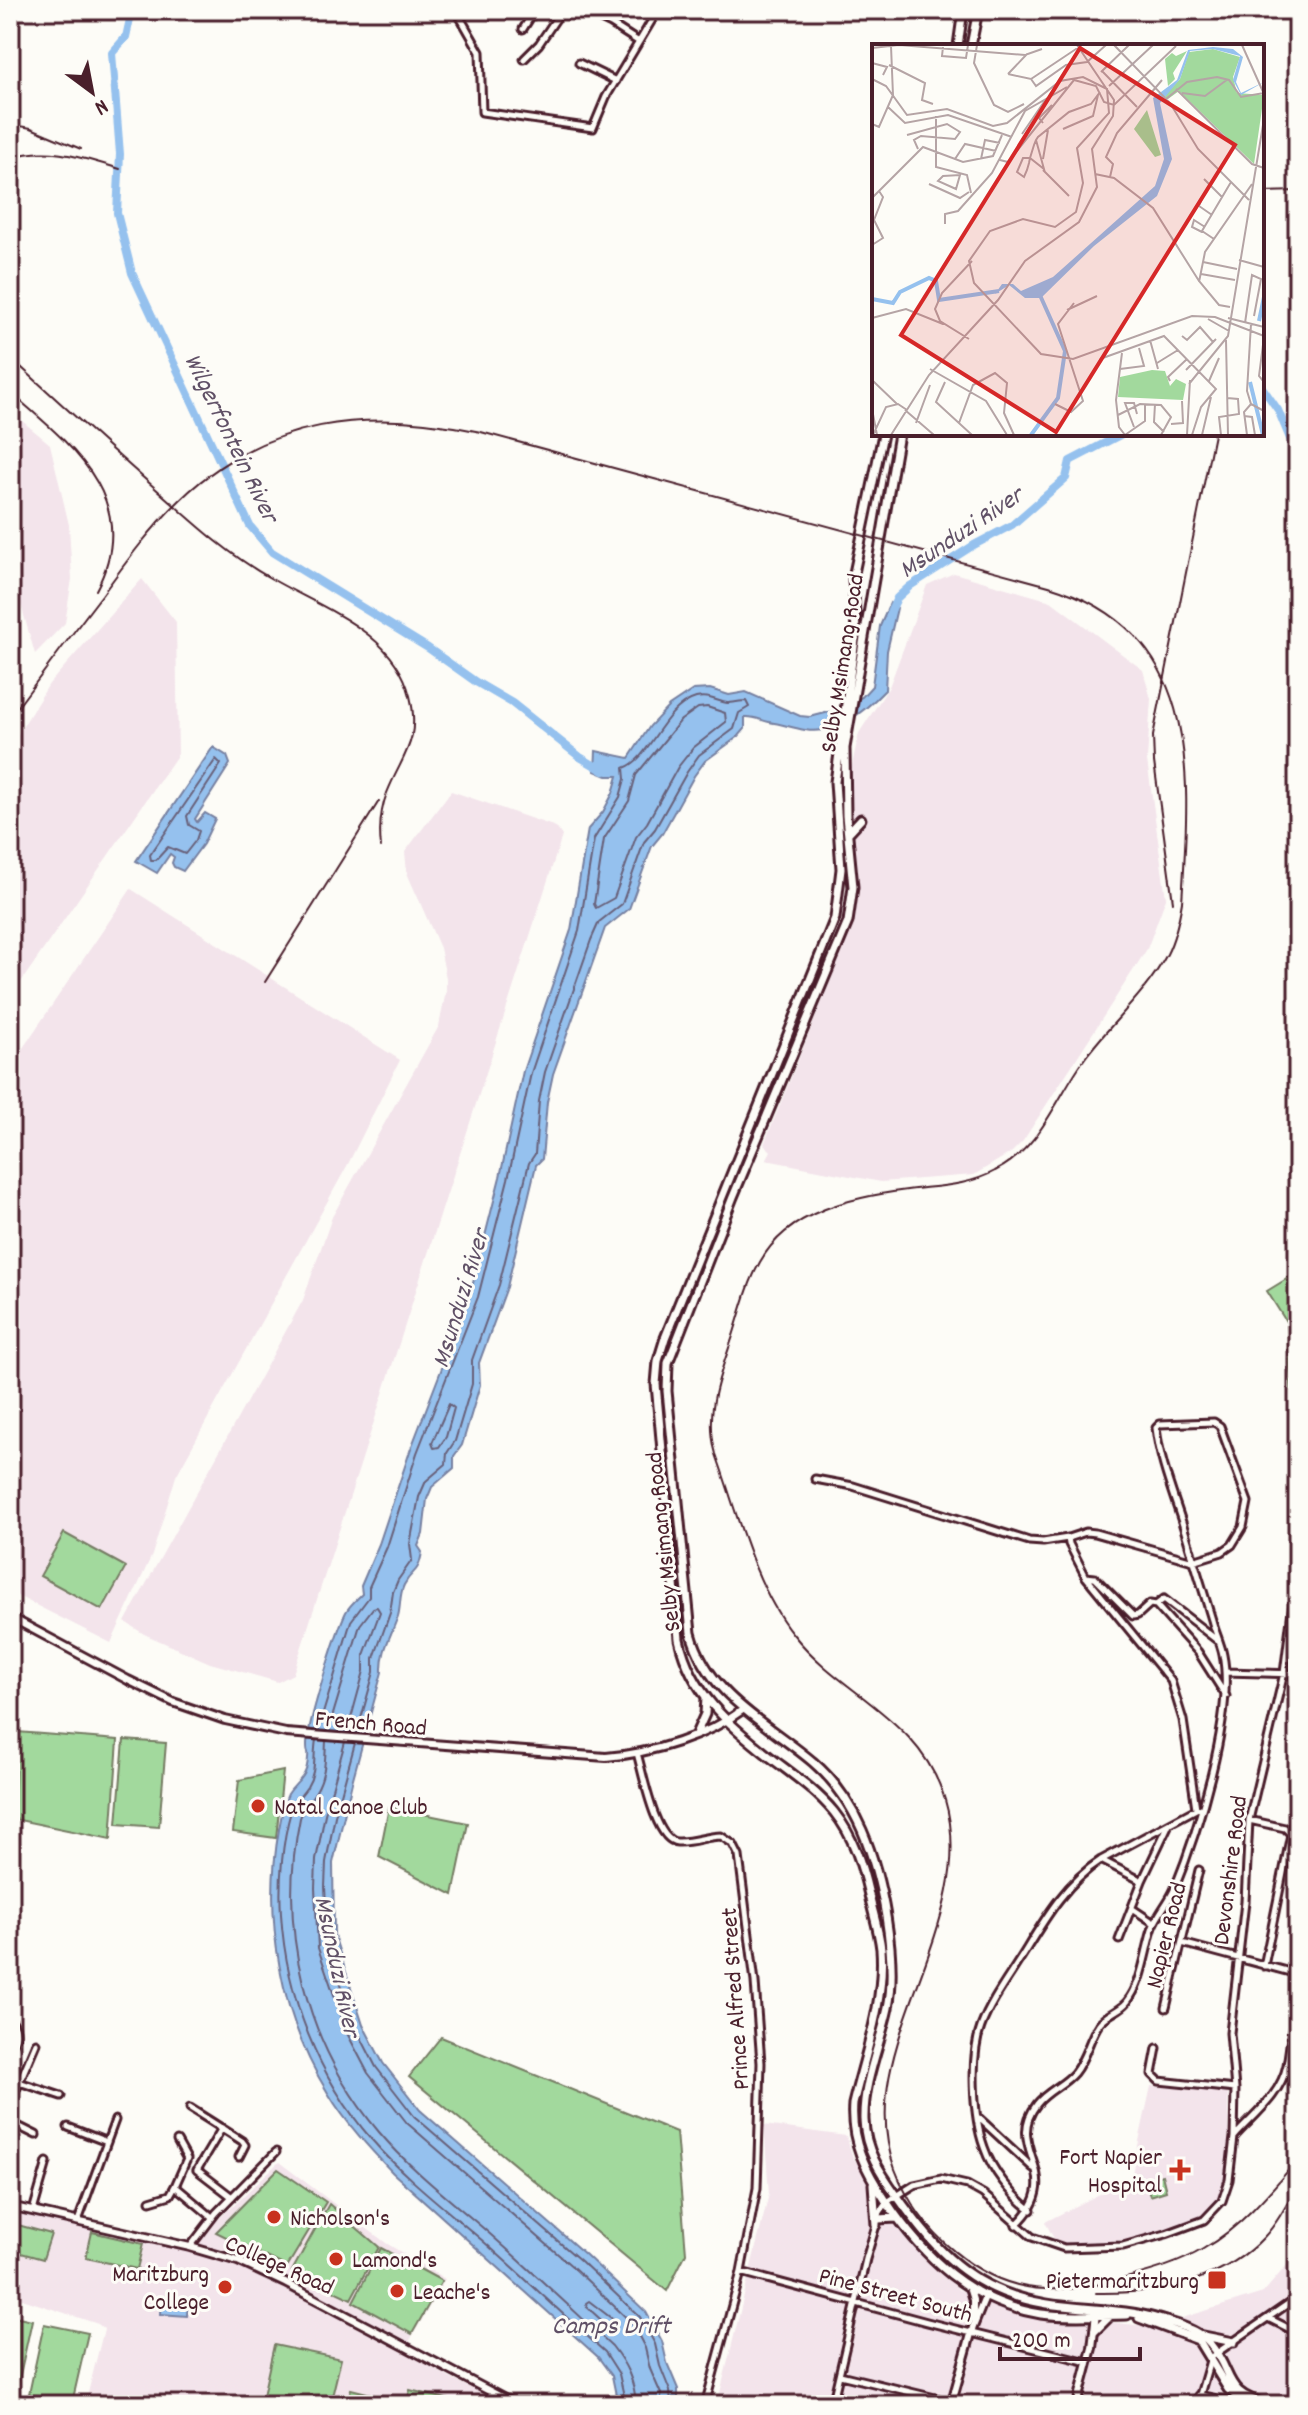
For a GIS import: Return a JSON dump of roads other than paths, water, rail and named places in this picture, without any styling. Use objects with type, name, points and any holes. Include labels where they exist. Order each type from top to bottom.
[{"type":"main road","points":[[958,44],[963,10]]},
{"type":"main road","points":[[971,44],[978,10]]},
{"type":"main road","name":"Selby Msimang Road","points":[[850,697],[856,632],[853,578],[883,436]]},
{"type":"main road","name":"Selby Msimang Road","points":[[899,436],[835,782],[841,885],[835,918],[658,1361],[657,1403],[679,1639],[687,1668],[706,1698],[726,1722],[821,1797],[842,1822],[863,1866],[880,1946],[881,1980],[853,2104],[852,2123],[859,2154],[897,2218],[938,2266],[986,2295],[1038,2313],[1137,2313],[1167,2321],[1202,2336],[1232,2385],[1245,2396],[1270,2405]]},
{"type":"main road","name":"Selby Msimang Road","points":[[844,733],[845,792],[853,887],[848,922],[733,1197],[668,1363],[668,1406],[691,1633],[707,1671],[726,1694],[826,1775],[852,1809],[867,1842],[890,1939],[892,1976],[888,2008],[866,2095],[865,2134],[876,2165],[896,2195],[930,2241],[975,2278],[1003,2292],[1043,2305],[1137,2317],[1198,2340],[1213,2355],[1228,2389],[1244,2405]]},
{"type":"main road","points":[[837,820],[842,815],[845,792]]},
{"type":"main road","points":[[848,833],[861,819]]},
{"type":"main road","points":[[696,1734],[705,1714],[706,1698]]},
{"type":"main road","points":[[872,2178],[877,2222],[897,2218]]},
{"type":"main road","points":[[1095,2331],[1111,2315]]},
{"type":"main road","points":[[1202,2336],[1234,2342]]},
{"type":"main road","points":[[1198,2400],[1244,2405]]},
{"type":"street","points":[[456,10],[480,52],[482,112],[593,128],[616,81],[658,10]]},
{"type":"street","points":[[523,29],[535,10]]},
{"type":"street","points":[[524,59],[539,44],[562,10]]},
{"type":"street","points":[[582,10],[639,42]]},
{"type":"street","points":[[579,63],[616,81]]},
{"type":"street","points":[[815,1479],[853,1486],[1029,1541],[1043,1542],[1086,1532],[1193,1561],[1222,1552],[1232,1545],[1243,1527],[1248,1508],[1224,1432],[1215,1422],[1164,1424],[1156,1428],[1167,1477],[1193,1561],[1218,1641],[1225,1672],[1226,1696],[1211,1776],[1175,1887],[1154,1923],[1129,1998],[1101,2022],[1076,2071],[1042,2099],[1028,2119],[1027,2138],[1039,2193],[1031,2210],[1016,2225]]},
{"type":"street","points":[[1068,1538],[1072,1553],[1086,1577],[1171,1681],[1183,1720],[1198,1809]]},
{"type":"street","name":"Devonshire Road","points":[[887,2202],[922,2182],[941,2179],[956,2181],[983,2194],[1016,2225],[1045,2244],[1072,2248],[1123,2246],[1195,2224],[1211,2215],[1225,2196],[1234,2137],[1235,2089],[1229,2041],[1245,1902],[1249,1820],[1284,1673],[1298,1563]]},
{"type":"street","points":[[1086,1577],[1092,1576],[1133,1616],[1150,1604],[1156,1605],[1198,1652],[1226,1696]]},
{"type":"street","points":[[1156,1605],[1164,1599],[1218,1641]]},
{"type":"street","name":"French Road","points":[[10,1617],[173,1702],[225,1720],[286,1733],[589,1756],[637,1753],[726,1722],[744,1709]]},
{"type":"street","points":[[1225,1672],[1298,1674]]},
{"type":"street","name":"Prince Alfred Street","points":[[637,1753],[657,1823],[666,1838],[678,1843],[721,1836],[733,1844],[739,1856],[755,1982],[761,2063],[758,2178],[741,2272],[705,2405]]},
{"type":"street","points":[[1031,2210],[1012,2192],[987,2154],[978,2117],[973,2060],[981,2026],[1038,1930],[1075,1879],[1101,1860],[1198,1809]]},
{"type":"street","points":[[1249,1820],[1285,1828],[1291,1834],[1264,1966]]},
{"type":"street","points":[[1119,1940],[1170,1822]]},
{"type":"street","points":[[1101,1860],[1142,1881]]},
{"type":"street","name":"Napier Road","points":[[1166,2008],[1199,1870]]},
{"type":"street","points":[[1133,1909],[1154,1923]]},
{"type":"street","points":[[1182,1943],[1290,1972]]},
{"type":"street","points":[[1234,2137],[1269,2100],[1280,2083],[1287,2066],[1298,2002]]},
{"type":"street","points":[[10,2019],[16,2032],[10,2051]]},
{"type":"street","points":[[10,2104],[36,2043]]},
{"type":"street","points":[[1157,2048],[1152,2074],[1159,2081],[1235,2089]]},
{"type":"street","points":[[10,2079],[61,2096]]},
{"type":"street","points":[[190,2108],[244,2143],[239,2157]]},
{"type":"street","points":[[978,2117],[1035,2170]]},
{"type":"street","points":[[78,2221],[115,2120]]},
{"type":"street","points":[[10,2122],[36,2135]]},
{"type":"street","points":[[68,2127],[107,2142]]},
{"type":"street","points":[[222,2128],[197,2170],[232,2197]]},
{"type":"street","points":[[150,2201],[170,2195],[175,2186],[187,2159],[177,2141]]},
{"type":"street","points":[[190,2247],[212,2217],[276,2152]]},
{"type":"street","points":[[33,2211],[47,2162]]},
{"type":"street","points":[[175,2186],[212,2217]]},
{"type":"street","points":[[832,2405],[866,2259],[877,2222],[887,2202]]},
{"type":"street","name":"College Road","points":[[10,2206],[238,2261],[516,2405]]},
{"type":"street","name":"Pine Street South","points":[[741,2272],[1089,2362]]},
{"type":"street","points":[[968,2286],[973,2303],[972,2330]]},
{"type":"street","points":[[840,2375],[951,2404],[972,2330],[986,2295]]},
{"type":"street","points":[[1198,2400],[1213,2355],[1298,2297]]},
{"type":"street","points":[[1077,2405],[1089,2362],[1096,2312]]},
{"type":"street","points":[[1269,2319],[1298,2333]]},
{"type":"water","name":"Camps Drift","points":[[890,603],[897,608],[887,651],[885,690],[849,720],[828,729],[805,730],[745,717],[745,729],[739,736],[705,761],[694,776],[662,834],[652,846],[629,909],[605,928],[553,1074],[542,1159],[536,1165],[507,1287],[479,1363],[480,1385],[462,1445],[454,1456],[454,1468],[432,1487],[427,1499],[423,1534],[418,1546],[422,1552],[420,1560],[402,1589],[398,1616],[385,1650],[333,1863],[334,1935],[363,2025],[383,2063],[420,2110],[586,2255],[646,2312],[662,2341],[678,2389],[678,2405],[618,2405],[612,2376],[598,2357],[393,2173],[350,2125],[328,2093],[298,2032],[280,1966],[273,1897],[279,1829],[288,1794],[306,1771],[311,1720],[336,1638],[346,1612],[362,1594],[361,1586],[470,1295],[523,1071],[571,930],[588,829],[603,812],[618,776],[595,771],[596,751],[629,758],[650,726],[669,706],[693,690],[710,689],[729,695],[746,692],[800,716],[810,717],[837,710],[862,697],[872,686],[880,626]]},
{"type":"water","points":[[213,747],[227,756],[230,764],[195,819],[197,822],[205,813],[215,819],[203,844],[183,871],[174,867],[174,857],[170,854],[157,873],[136,861]]},
{"type":"water","points":[[161,2297],[188,2299],[187,2316],[160,2314]]},
{"type":"waterway","name":"Wilgerfontein River","points":[[132,10],[126,37],[112,53],[120,154],[117,213],[132,273],[250,526],[272,552],[512,703],[580,757],[604,771]]},
{"type":"waterway","name":"Msunduzi River","points":[[1264,390],[1278,410],[1298,458]]},
{"type":"waterway","name":"Msunduzi River","points":[[890,613],[897,598],[910,586],[1012,525],[1066,478],[1070,461],[1118,436]]},
{"type":"railway","points":[[10,124],[31,128],[81,149]]},
{"type":"railway","points":[[10,158],[52,153],[120,169]]},
{"type":"railway","points":[[1264,192],[1298,191]]},
{"type":"railway","points":[[10,357],[224,547],[254,569],[353,624],[389,654],[410,696],[413,725],[408,748],[383,806],[381,847]]},
{"type":"railway","points":[[10,392],[77,454],[94,477],[106,502],[111,529],[109,558],[96,590]]},
{"type":"railway","points":[[10,717],[139,546],[180,500],[213,472],[247,451],[283,436],[321,426],[359,421],[399,421],[481,432],[1049,586],[1099,608],[1136,637],[1161,673],[1176,713],[1184,758],[1186,805],[1182,902],[1167,954],[1140,994],[1088,1054],[1037,1134],[1012,1161],[974,1180],[844,1202],[805,1219],[787,1230],[772,1245],[751,1280],[719,1379],[713,1408],[713,1438],[748,1548],[779,1615],[813,1656],[899,1727],[918,1748],[945,1800],[952,1847],[946,1893],[889,2079],[886,2124],[895,2169],[905,2192],[935,2233],[975,2266],[1021,2286],[1057,2289],[1110,2282],[1158,2269],[1217,2240],[1242,2220],[1298,2159]]},
{"type":"railway","points":[[1173,902],[1153,736],[1214,436]]},
{"type":"railway","points":[[265,982],[379,801]]},
{"type":"railway","points":[[1096,2293],[1164,2288],[1186,2283],[1228,2265],[1264,2237],[1298,2184]]},
{"type":"place","name":"Natal Canoe Club","points":[[258,1806]]},
{"type":"place","name":"Fort Napier Hospital","points":[[1180,2170]]},
{"type":"place","name":"Nicholson's","points":[[274,2217]]},
{"type":"place","name":"Lamond's","points":[[336,2259]]},
{"type":"place","name":"Pietermaritzburg","points":[[1217,2280]]},
{"type":"place","name":"Maritzburg College","points":[[225,2287]]},
{"type":"place","name":"Leache's","points":[[397,2291]]}]
